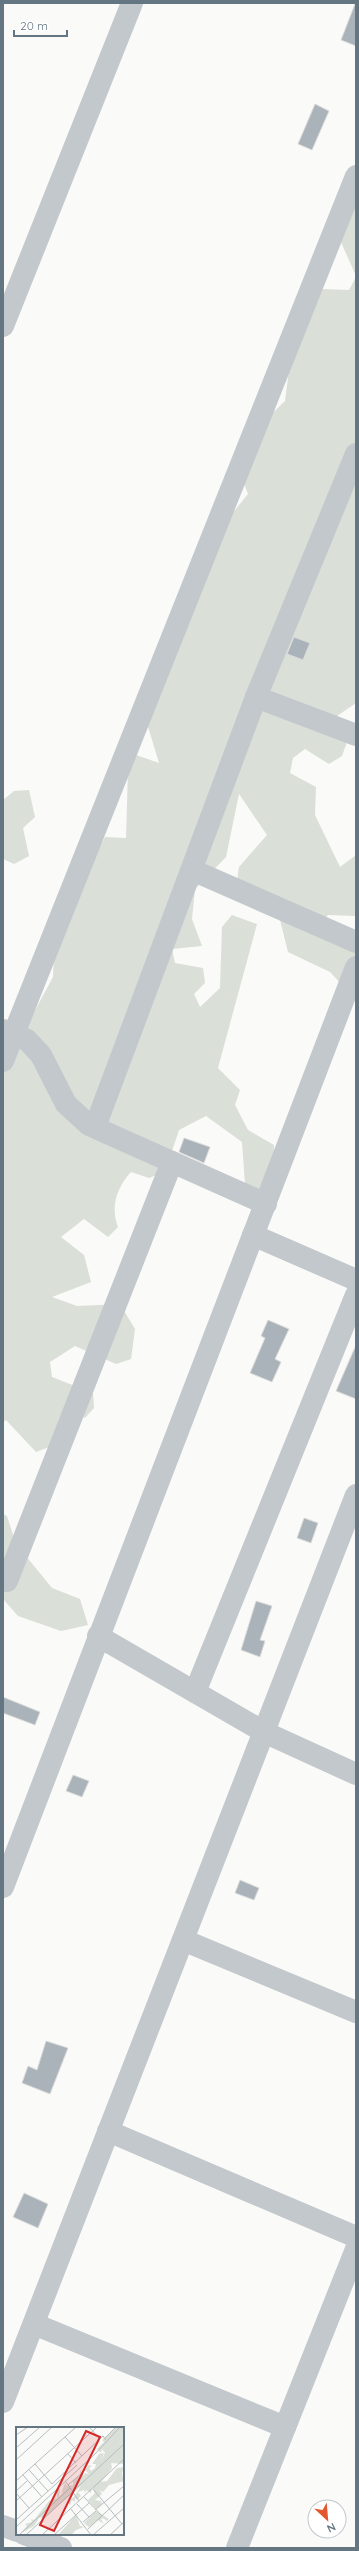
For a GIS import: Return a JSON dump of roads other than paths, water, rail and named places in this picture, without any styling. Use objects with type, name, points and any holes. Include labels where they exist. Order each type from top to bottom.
[{"type":"street","points":[[3,326],[132,3]]},
{"type":"street","points":[[3,1061],[8,1032],[356,176]]},
{"type":"street","points":[[95,1128],[256,697],[356,454]]},
{"type":"street","points":[[256,697],[356,734]]},
{"type":"street","points":[[192,870],[356,942]]},
{"type":"street","points":[[3,1887],[8,1861],[98,1636],[266,1204],[356,967]]},
{"type":"street","points":[[8,1032],[27,1040],[41,1055],[66,1104],[79,1117],[95,1128],[266,1204]]},
{"type":"street","points":[[7,1581],[172,1162]]},
{"type":"street","points":[[254,1235],[356,1280]]},
{"type":"street","points":[[195,1692],[356,1295]]},
{"type":"street","points":[[3,2402],[356,1495]]},
{"type":"street","points":[[98,1636],[264,1732],[356,1774]]},
{"type":"street","points":[[183,1940],[356,2012]]},
{"type":"street","points":[[108,2131],[356,2237]]},
{"type":"street","points":[[237,2548],[356,2249]]},
{"type":"street","points":[[34,2324],[285,2427]]},
{"type":"street","points":[[3,2526],[16,2531]]},
{"type":"street","points":[[27,2535],[61,2548]]}]
